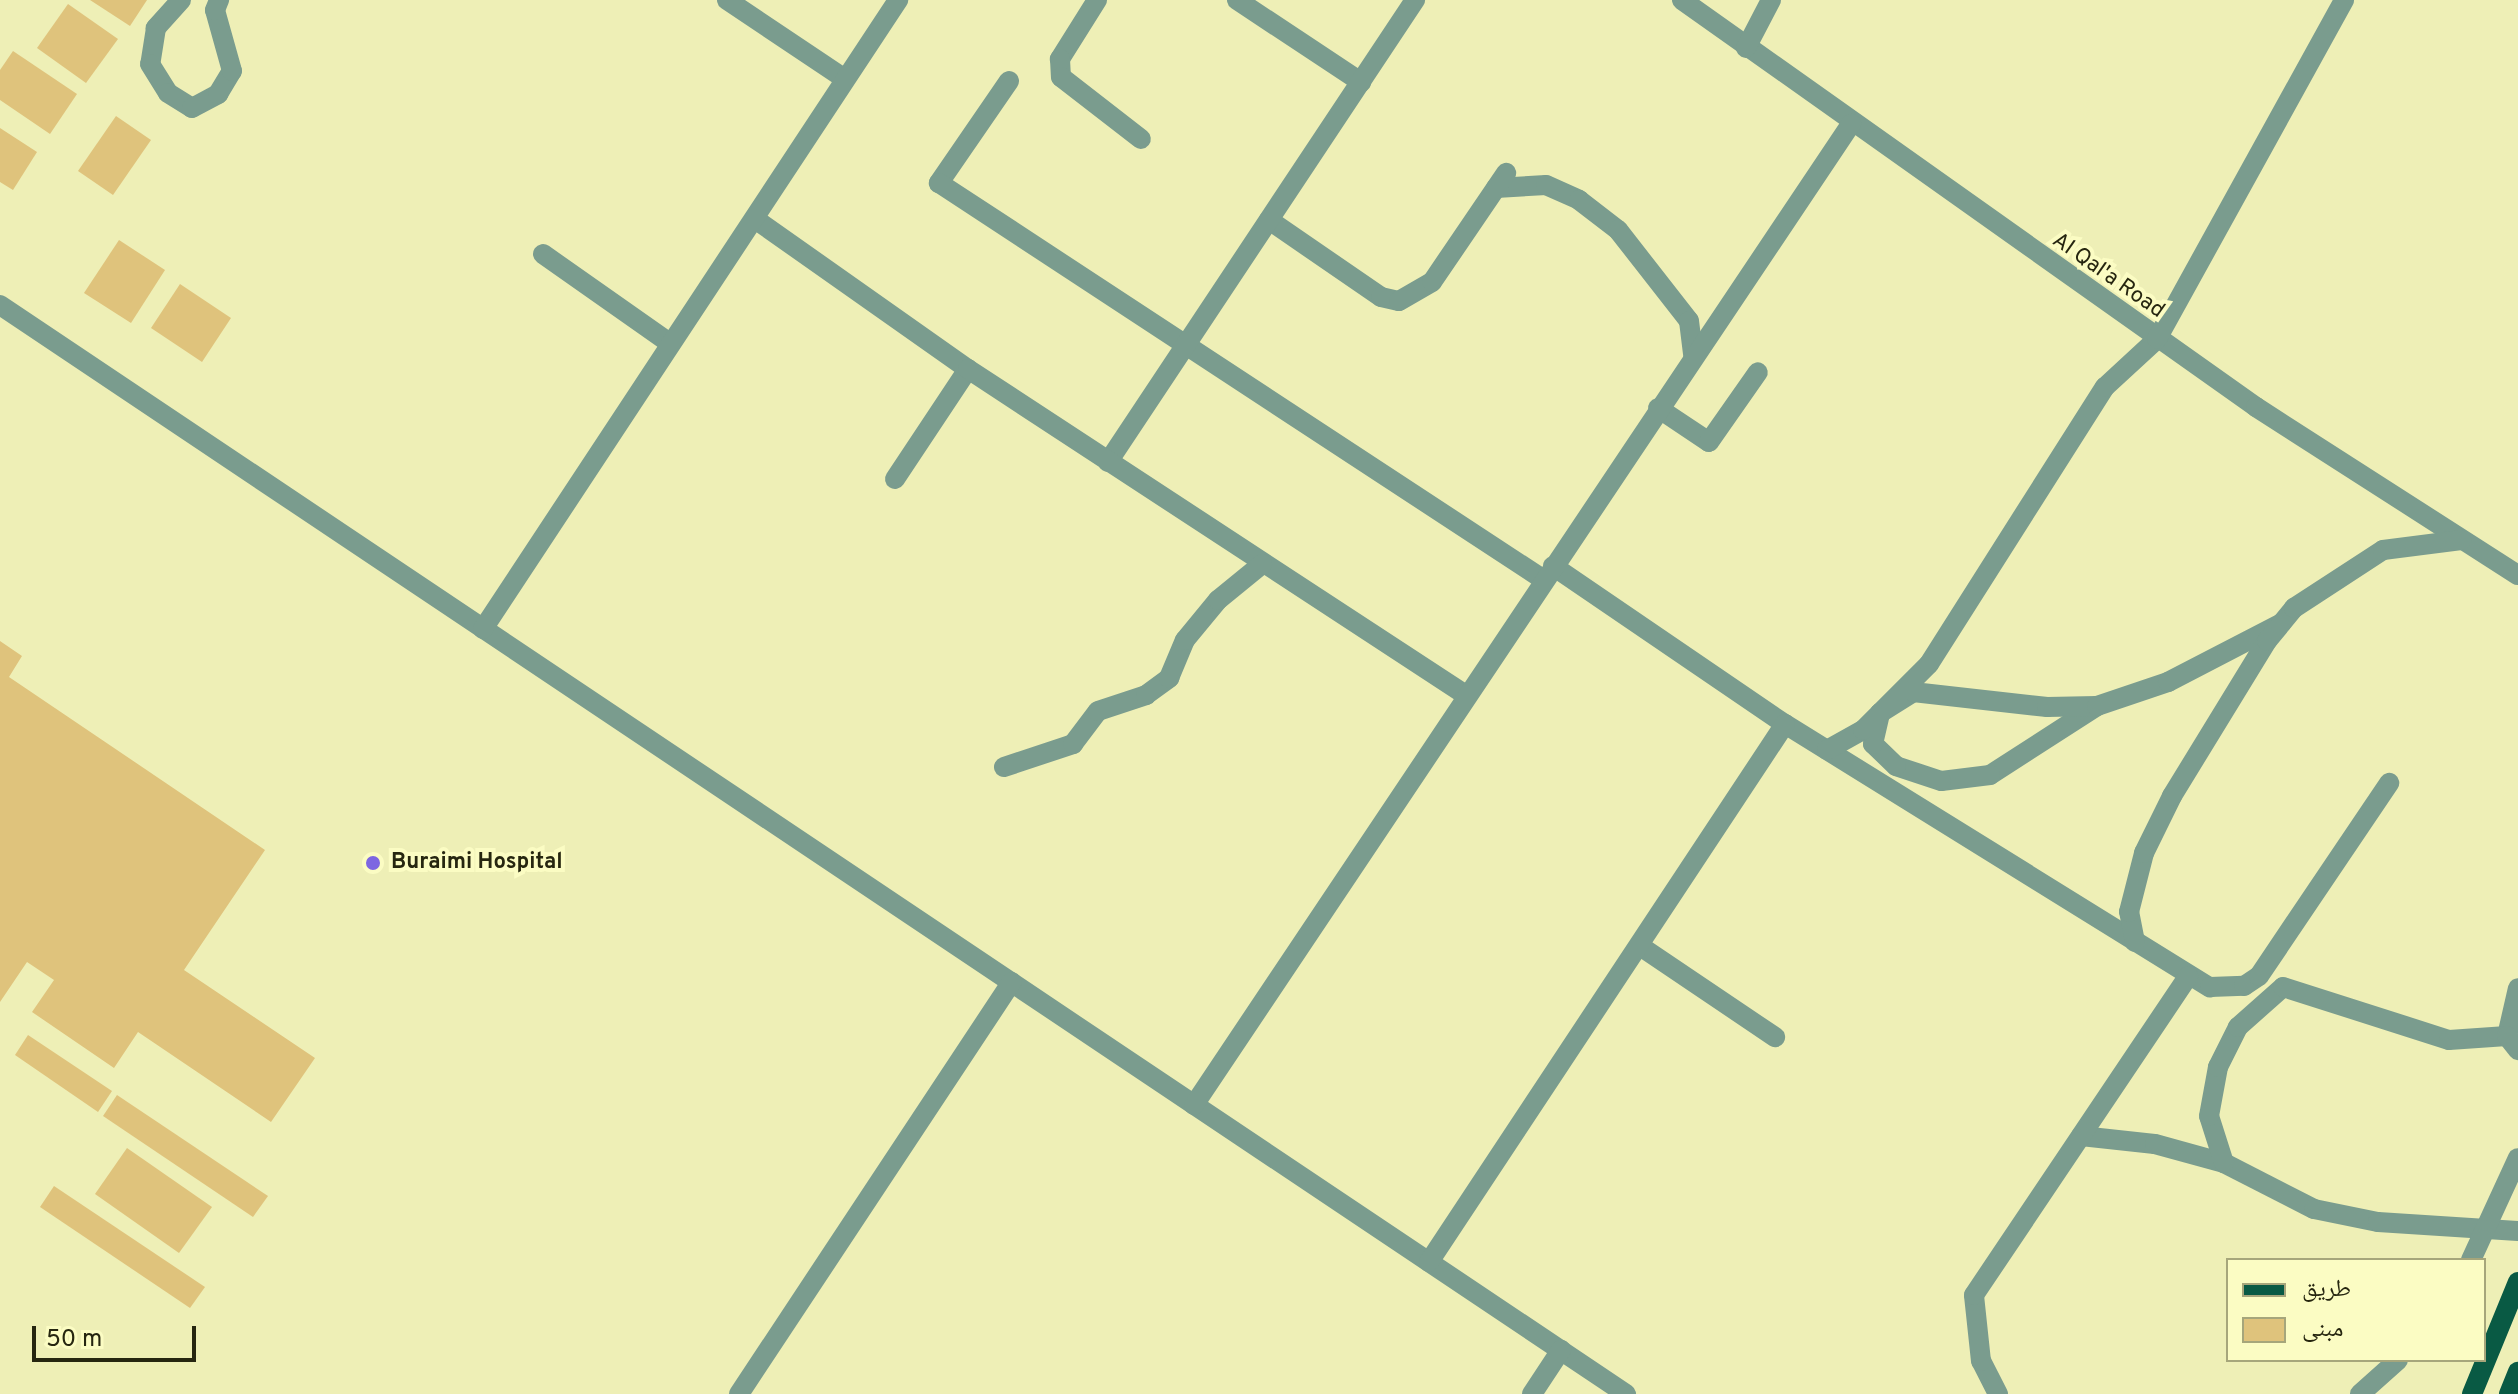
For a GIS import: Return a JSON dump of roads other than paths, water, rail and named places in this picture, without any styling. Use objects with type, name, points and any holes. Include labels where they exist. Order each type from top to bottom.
[{"type":"main road","points":[[2486,1360],[2518,1282]]},
{"type":"main road","points":[[2472,1394],[2485,1362]]},
{"type":"main road","points":[[2509,1394],[2518,1372]]},
{"type":"street","points":[[181,0],[156,28],[150,64],[168,93],[192,108],[218,94],[232,71],[215,10],[219,0]]},
{"type":"street","points":[[727,0],[845,79]]},
{"type":"street","points":[[483,629],[898,0]]},
{"type":"street","points":[[1097,0],[1060,59],[1061,77],[1141,139]]},
{"type":"street","points":[[1237,0],[1361,82]]},
{"type":"street","points":[[1108,462],[1184,342],[1415,0]]},
{"type":"street","name":"Al Qal'a Road","points":[[1682,0],[1851,124],[2157,339],[2518,575]]},
{"type":"street","points":[[1746,48],[1771,0]]},
{"type":"street","points":[[2344,0],[2157,339],[2105,387],[1929,664],[1880,713],[1873,744],[1896,766],[1941,781],[1990,775],[2097,706],[2168,682],[2282,623],[2383,550],[2461,540]]},
{"type":"street","points":[[1009,81],[939,183],[1785,724],[2188,976],[2227,988],[2259,976],[2389,783]]},
{"type":"street","points":[[1194,1105],[1464,694],[1851,124]]},
{"type":"street","points":[[1269,220],[1381,297],[1399,301],[1432,282],[1501,180],[1546,185],[1579,200],[1618,230],[1682,309],[1693,356]]},
{"type":"street","points":[[755,219],[968,369],[1464,694]]},
{"type":"street","points":[[543,254],[671,344]]},
{"type":"street","points":[[0,305],[1626,1394]]},
{"type":"street","points":[[895,479],[968,369]]},
{"type":"street","points":[[1658,408],[1709,442],[1758,372]]},
{"type":"street","points":[[1004,767],[1073,744],[1098,711],[1146,695],[1169,678],[1202,620],[1262,564]]},
{"type":"street","points":[[2135,942],[2129,912],[2144,853],[2222,710],[2282,623]]},
{"type":"street","points":[[1827,750],[1913,692],[2047,707],[2097,706]]},
{"type":"street","points":[[1429,1262],[1785,724]]},
{"type":"street","points":[[1640,946],[1775,1037]]},
{"type":"street","points":[[1998,1394],[1981,1361],[1974,1295],[2188,976]]},
{"type":"street","points":[[739,1394],[1012,982]]},
{"type":"street","points":[[2224,1163],[2209,1116],[2218,1067],[2238,1027],[2283,987],[2449,1040],[2512,1043],[2518,988]]},
{"type":"street","points":[[2081,1136],[2155,1144],[2224,1163],[2314,1209],[2378,1222],[2518,1231]]},
{"type":"street","points":[[2472,1258],[2518,1158]]},
{"type":"street","points":[[1532,1394],[1561,1350]]},
{"type":"street","points":[[2360,1394],[2396,1362]]},
{"type":"place","name":"Buraimi Hospital","points":[[373,863]]}]
